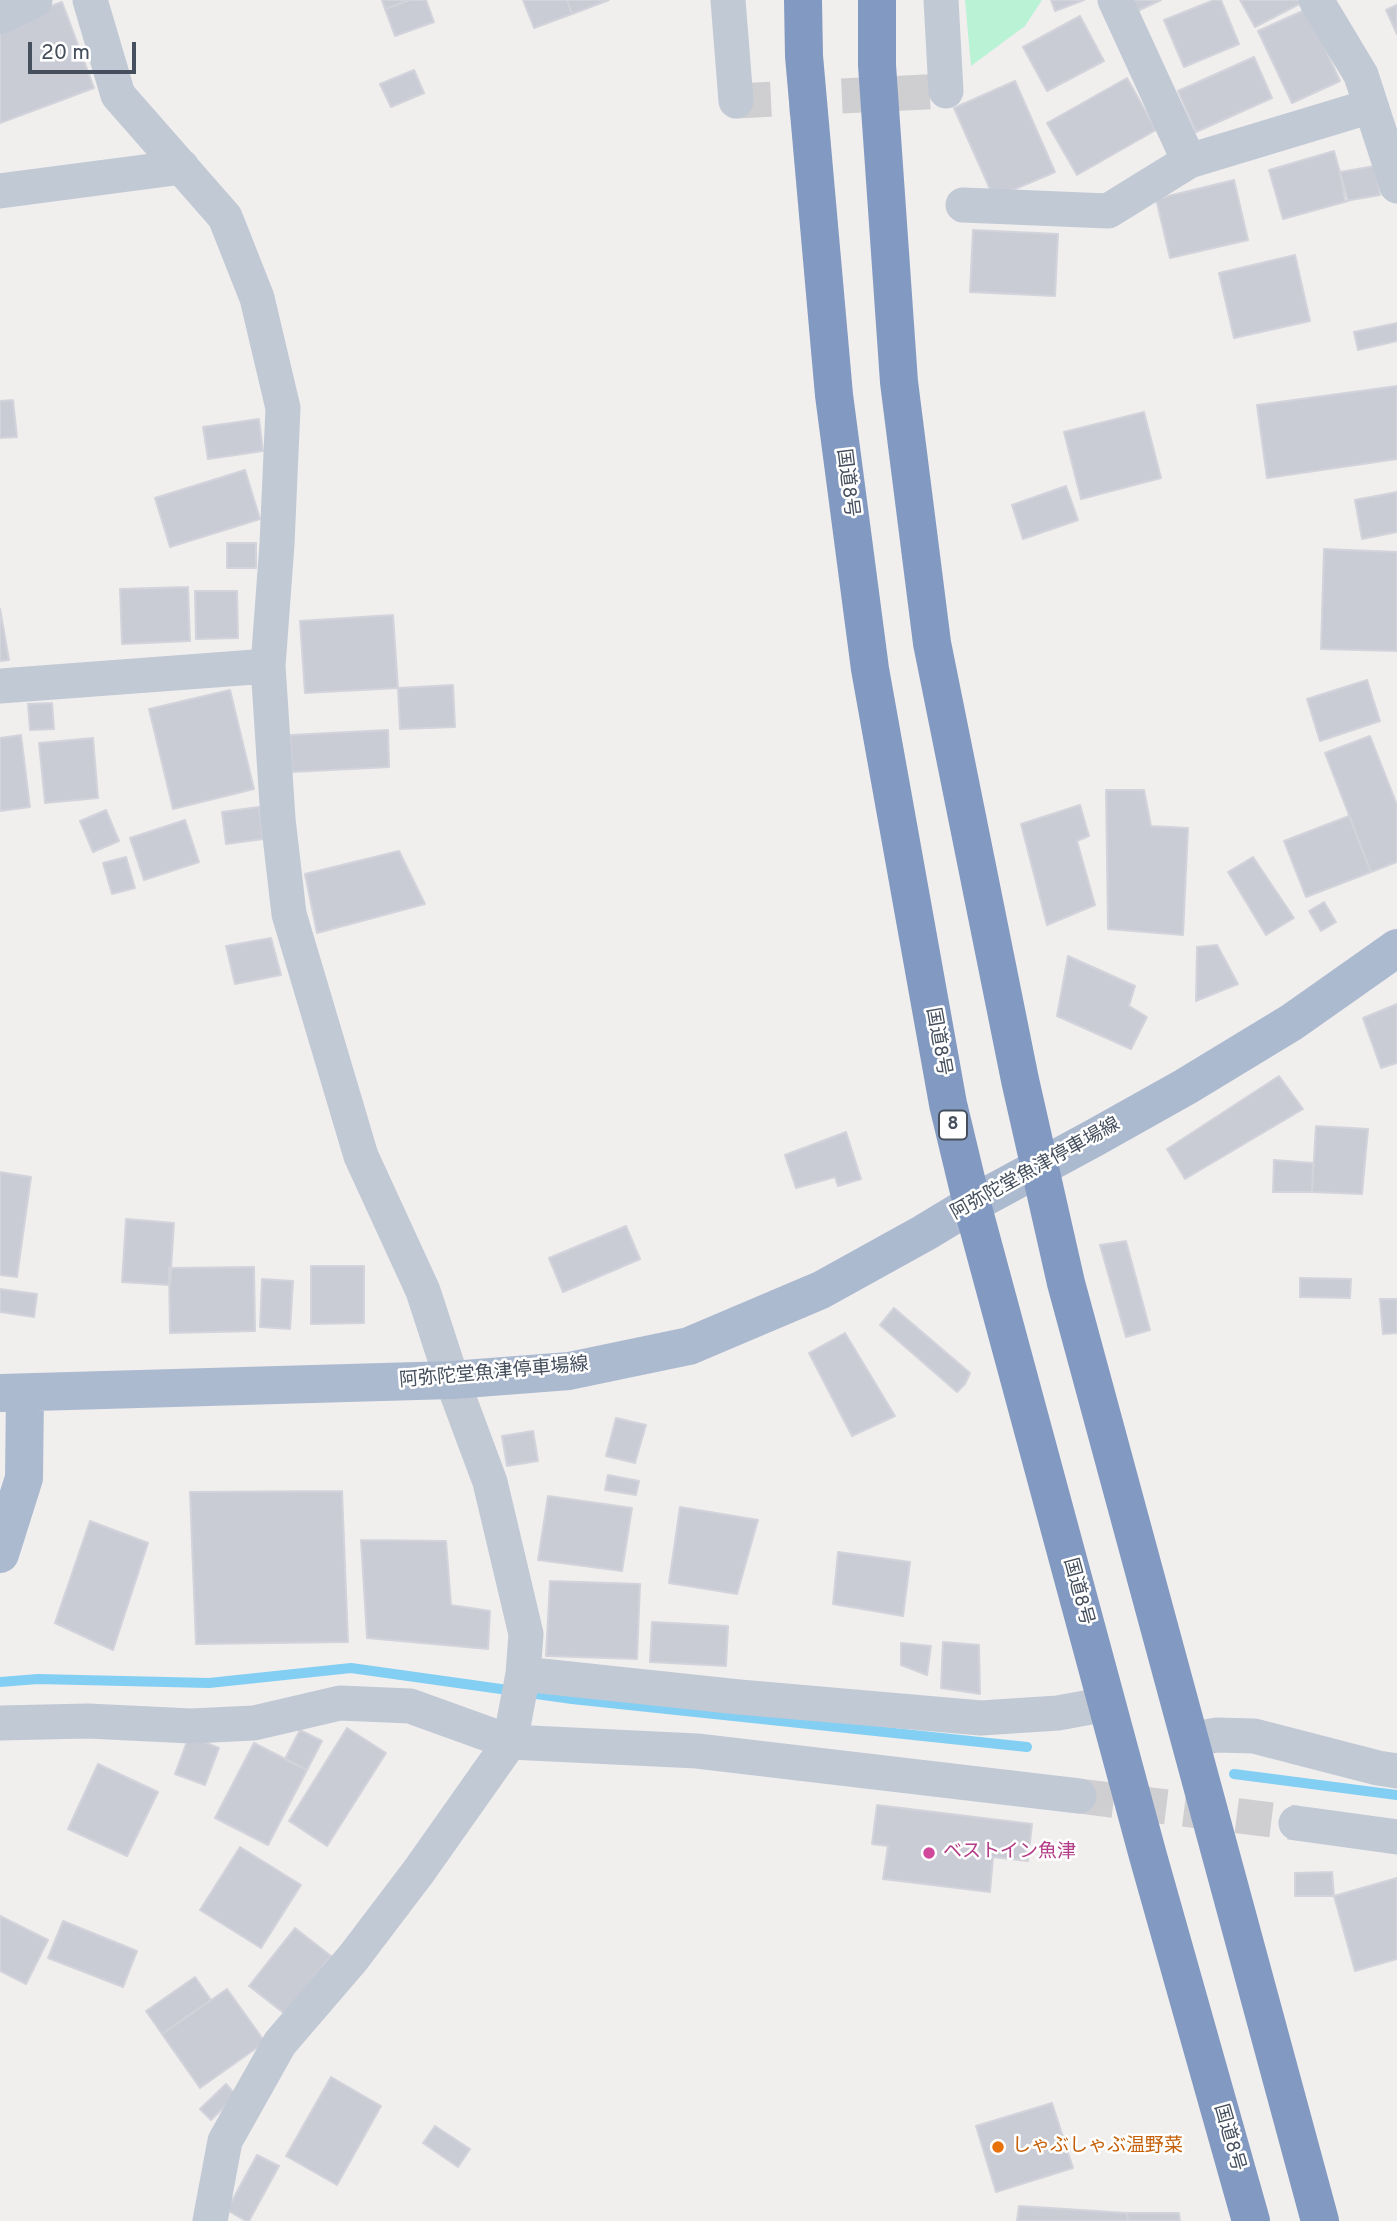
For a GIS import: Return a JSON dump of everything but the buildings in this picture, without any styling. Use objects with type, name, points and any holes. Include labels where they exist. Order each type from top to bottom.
[{"type":"highway","name":"国道8号","points":[[803,0],[804,56],[834,395],[870,669],[948,1104],[972,1204],[1148,1856],[1251,2221]]},
{"type":"highway","points":[[877,0],[877,65],[899,382],[932,643],[1020,1080],[1069,1296],[1320,2221]]},
{"type":"main road","name":"阿弥陀堂魚津停車場線","points":[[0,1553],[24,1478],[12,1393],[452,1380],[569,1371],[689,1346],[821,1290],[1185,1087],[1280,1029],[1397,948]]},
{"type":"street","points":[[0,17],[35,0]]},
{"type":"street","points":[[90,0],[118,94],[225,217],[257,298],[283,408],[268,666],[278,819],[289,914],[361,1156],[423,1291],[490,1482],[526,1634],[523,1674],[510,1742],[419,1871],[353,1958],[280,2043],[226,2141],[210,2221]]},
{"type":"street","points":[[728,0],[736,101]]},
{"type":"street","points":[[941,0],[946,91]]},
{"type":"street","points":[[1115,0],[1189,161]]},
{"type":"street","points":[[1316,0],[1361,75],[1397,186]]},
{"type":"street","points":[[963,205],[1108,211],[1189,161],[1371,106]]},
{"type":"street","points":[[0,191],[182,167]]},
{"type":"street","points":[[0,686],[268,666]]},
{"type":"street","points":[[523,1674],[739,1697],[981,1718],[1058,1713],[1107,1704]]},
{"type":"street","points":[[0,1723],[88,1721],[191,1726],[254,1723],[340,1703],[410,1706],[510,1742],[697,1751],[1079,1796]]},
{"type":"street","points":[[1189,1740],[1216,1735],[1254,1736],[1397,1771]]},
{"type":"street","points":[[1296,1823],[1397,1837]]},
{"type":"green space","points":[[965,0],[1042,0],[1025,26],[971,66]]},
{"type":"waterway","points":[[0,1682],[38,1679],[209,1683],[351,1668],[572,1699],[1027,1747]]},
{"type":"waterway","points":[[1234,1774],[1397,1795]]},
{"type":"tunnel","points":[[736,101],[946,91]]},
{"type":"tunnel","points":[[1079,1796],[1296,1823]]},
{"type":"place","name":"ベストイン魚津","points":[[929,1853]]},
{"type":"place","name":"しゃぶしゃぶ温野菜","points":[[998,2147]]}]
